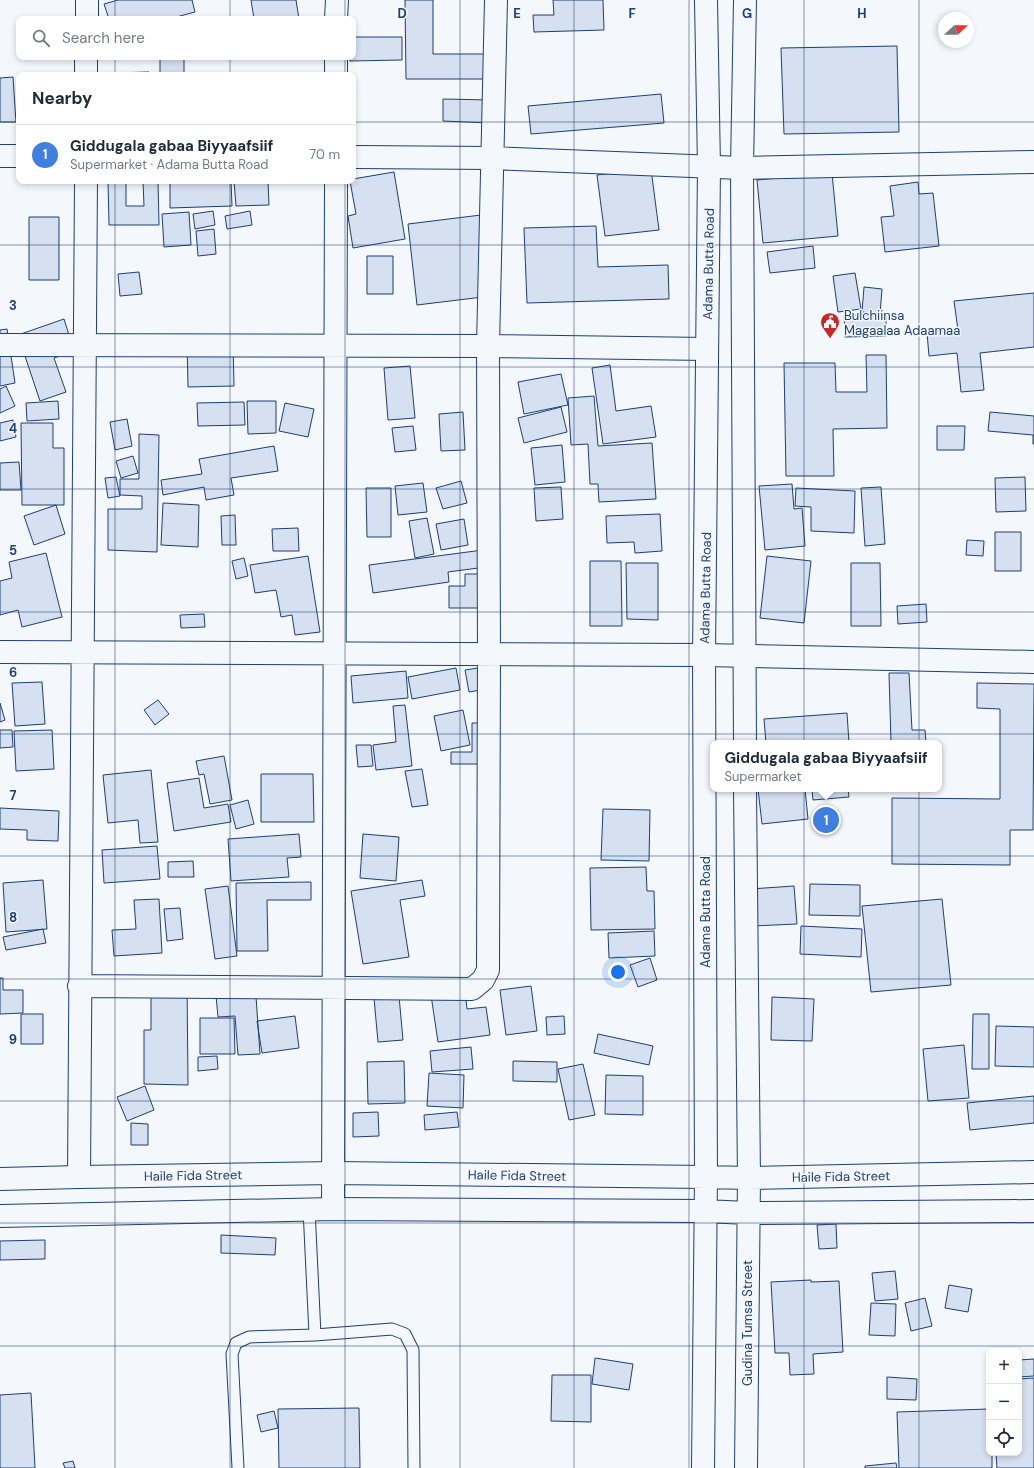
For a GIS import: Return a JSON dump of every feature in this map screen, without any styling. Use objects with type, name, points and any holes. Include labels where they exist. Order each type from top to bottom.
[{"type":"street","points":[[87,0],[87,16]]},
{"type":"street","points":[[336,0],[336,16]]},
{"type":"street","points":[[79,986],[472,989],[483,980],[488,970],[488,346],[496,0]]},
{"type":"street","name":"Adama Butta Road","points":[[705,1211],[704,655],[709,167],[706,0]]},
{"type":"street","points":[[745,0],[742,168],[745,740]]},
{"type":"street","points":[[86,60],[86,72]]},
{"type":"street","points":[[336,60],[336,72]]},
{"type":"street","points":[[0,156],[16,156]]},
{"type":"street","points":[[356,157],[492,158],[742,168],[1034,162]]},
{"type":"street","points":[[79,1176],[79,986],[86,184]]},
{"type":"street","points":[[333,1209],[336,184]]},
{"type":"street","points":[[0,345],[488,346],[707,349]]},
{"type":"street","points":[[0,652],[704,655],[1034,662]]},
{"type":"street","points":[[745,792],[749,1178]]},
{"type":"street","name":"Haile Fida Street","points":[[0,1179],[79,1176],[334,1173],[706,1176],[749,1178],[1034,1172]]},
{"type":"street","name":"Gudina Tumsa Street","points":[[746,1468],[749,1178]]},
{"type":"street","points":[[0,1216],[309,1209],[705,1211],[748,1213],[1034,1211]]},
{"type":"street","points":[[703,1468],[705,1211]]},
{"type":"lane","points":[[309,1209],[315,1335]]},
{"type":"lane","points":[[238,1468],[232,1354],[236,1343],[249,1337],[315,1335],[392,1329],[405,1334],[413,1350],[414,1468]]},
{"type":"building","points":[[118,0],[192,0],[195,12],[180,16],[108,16],[104,4]]},
{"type":"building","points":[[251,0],[296,0],[299,16],[254,16]]},
{"type":"building","points":[[405,0],[433,0],[433,54],[485,54],[485,79],[406,79]]},
{"type":"building","points":[[553,0],[603,0],[604,30],[534,32],[533,15],[554,15]]},
{"type":"building","points":[[356,37],[402,37],[402,60],[350,61],[356,60]]},
{"type":"building","points":[[897,46],[899,132],[784,134],[781,48]]},
{"type":"building","points":[[160,60],[184,60],[184,72],[160,72]]},
{"type":"building","points":[[13,77],[16,122],[0,122],[0,78]]},
{"type":"building","points":[[661,94],[664,123],[531,134],[528,106]]},
{"type":"building","points":[[443,99],[491,100],[490,123],[443,121]]},
{"type":"building","points":[[651,169],[659,230],[605,236],[597,175]]},
{"type":"building","points":[[394,172],[405,239],[353,248],[348,216],[356,214],[351,184],[356,184],[356,178]]},
{"type":"building","points":[[832,173],[838,236],[763,243],[757,180]]},
{"type":"building","points":[[918,182],[919,194],[933,193],[939,246],[885,252],[881,217],[894,216],[890,186]]},
{"type":"building","points":[[108,184],[126,184],[126,206],[144,206],[143,184],[158,184],[159,225],[109,225]]},
{"type":"building","points":[[170,184],[231,184],[232,206],[170,208]]},
{"type":"building","points":[[234,184],[268,184],[269,205],[236,206]]},
{"type":"building","points":[[213,211],[215,225],[195,229],[193,214]]},
{"type":"building","points":[[250,211],[252,225],[227,229],[225,216]]},
{"type":"building","points":[[189,212],[191,245],[164,247],[162,214]]},
{"type":"building","points":[[481,215],[491,296],[417,305],[408,224]]},
{"type":"building","points":[[29,217],[59,217],[59,280],[29,280]]},
{"type":"building","points":[[596,226],[598,267],[668,265],[669,299],[527,303],[524,228]]},
{"type":"building","points":[[214,229],[216,254],[198,256],[196,231]]},
{"type":"building","points":[[813,246],[815,268],[770,273],[767,252]]},
{"type":"building","points":[[367,256],[393,256],[393,294],[367,294]]},
{"type":"building","points":[[139,272],[142,294],[120,296],[118,274]]},
{"type":"building","points":[[855,273],[861,309],[838,312],[833,276]]},
{"type":"building","points":[[864,287],[882,289],[880,314],[862,312]]},
{"type":"building","points":[[1034,293],[1034,347],[980,353],[984,390],[961,392],[957,353],[929,356],[927,333],[958,330],[954,301]]},
{"type":"building","points":[[844,315],[886,315],[886,336],[845,337]]},
{"type":"building","points":[[64,319],[74,351],[54,358],[66,392],[40,401],[18,335]]},
{"type":"building","points":[[7,329],[15,383],[0,386],[0,330]]},
{"type":"building","points":[[233,342],[234,386],[188,387],[187,343]]},
{"type":"building","points":[[866,355],[886,355],[887,428],[833,429],[834,476],[786,476],[784,363],[835,363],[836,392],[867,392]]},
{"type":"building","points":[[610,365],[616,411],[651,406],[656,437],[603,444],[592,368]]},
{"type":"building","points":[[410,366],[415,418],[388,420],[384,368]]},
{"type":"building","points":[[561,374],[568,405],[524,414],[518,382]]},
{"type":"building","points":[[6,386],[15,406],[0,413],[0,389]]},
{"type":"building","points":[[594,396],[598,446],[652,443],[656,499],[599,502],[598,484],[590,484],[588,444],[571,445],[568,398]]},
{"type":"building","points":[[58,401],[59,419],[27,421],[26,403]]},
{"type":"building","points":[[247,401],[276,401],[276,433],[248,434]]},
{"type":"building","points":[[244,402],[245,425],[198,426],[197,403]]},
{"type":"building","points":[[285,403],[314,409],[308,437],[279,431]]},
{"type":"building","points":[[561,407],[567,432],[524,443],[518,418]]},
{"type":"building","points":[[463,412],[465,450],[441,451],[439,414]]},
{"type":"building","points":[[990,412],[1034,416],[1034,444],[1033,435],[988,431]]},
{"type":"building","points":[[127,419],[132,446],[115,450],[110,422]]},
{"type":"building","points":[[13,420],[16,437],[0,441],[0,423]]},
{"type":"building","points":[[21,423],[53,423],[53,448],[64,448],[64,505],[22,505]]},
{"type":"building","points":[[413,426],[416,450],[395,452],[392,428]]},
{"type":"building","points":[[937,426],[965,426],[964,450],[937,450]]},
{"type":"building","points":[[139,434],[159,435],[157,552],[108,550],[108,509],[142,509],[142,496],[120,495],[120,479],[139,479]]},
{"type":"building","points":[[562,445],[565,482],[535,485],[531,448]]},
{"type":"building","points":[[274,446],[278,471],[231,478],[234,495],[206,500],[204,487],[163,495],[161,480],[202,474],[199,459]]},
{"type":"building","points":[[133,456],[138,473],[121,478],[116,461]]},
{"type":"building","points":[[19,462],[21,490],[0,490],[0,463]]},
{"type":"building","points":[[116,477],[120,496],[108,498],[105,478]]},
{"type":"building","points":[[1025,477],[1026,511],[996,512],[995,478]]},
{"type":"building","points":[[461,481],[467,503],[443,509],[436,488]]},
{"type":"building","points":[[423,483],[427,512],[398,515],[395,486]]},
{"type":"building","points":[[792,484],[794,509],[802,508],[805,546],[765,550],[759,486]]},
{"type":"building","points":[[561,487],[563,519],[536,521],[534,488]]},
{"type":"building","points":[[881,487],[885,544],[865,546],[861,488]]},
{"type":"building","points":[[366,488],[391,488],[391,537],[367,537]]},
{"type":"building","points":[[796,488],[855,491],[854,533],[811,531],[811,507],[795,506]]},
{"type":"building","points":[[163,503],[199,505],[198,547],[161,545]]},
{"type":"building","points":[[56,505],[65,534],[34,545],[24,516]]},
{"type":"building","points":[[660,514],[662,551],[635,553],[634,542],[607,543],[606,516]]},
{"type":"building","points":[[235,515],[236,545],[222,545],[221,516]]},
{"type":"building","points":[[427,518],[434,554],[415,558],[409,521]]},
{"type":"building","points":[[464,519],[468,545],[441,550],[436,524]]},
{"type":"building","points":[[298,528],[299,551],[273,551],[272,529]]},
{"type":"building","points":[[995,532],[1021,532],[1021,571],[995,571]]},
{"type":"building","points":[[967,540],[984,541],[983,556],[966,555]]},
{"type":"building","points":[[483,550],[486,567],[448,572],[449,582],[373,593],[369,565]]},
{"type":"building","points":[[46,553],[62,617],[22,627],[18,610],[0,615],[0,581],[12,578],[9,562]]},
{"type":"building","points":[[308,556],[320,632],[295,635],[292,615],[281,617],[276,590],[255,593],[250,565]]},
{"type":"building","points":[[767,556],[811,561],[804,623],[760,618]]},
{"type":"building","points":[[244,558],[248,576],[236,579],[232,561]]},
{"type":"building","points":[[590,561],[621,561],[622,626],[590,626]]},
{"type":"building","points":[[626,563],[658,563],[658,620],[627,619]]},
{"type":"building","points":[[851,563],[880,563],[881,626],[851,626]]},
{"type":"building","points":[[465,574],[483,574],[483,608],[449,608],[449,586],[465,586]]},
{"type":"building","points":[[926,604],[927,622],[898,624],[897,606]]},
{"type":"building","points":[[204,614],[205,627],[181,628],[180,615]]},
{"type":"building","points":[[456,668],[460,690],[412,699],[408,677]]},
{"type":"building","points":[[478,668],[481,690],[469,692],[465,670]]},
{"type":"building","points":[[406,671],[408,698],[353,703],[351,676]]},
{"type":"building","points":[[889,673],[909,673],[912,730],[925,730],[926,740],[891,740]]},
{"type":"building","points":[[42,682],[45,724],[15,726],[12,683]]},
{"type":"building","points":[[977,683],[1034,684],[1033,830],[1010,830],[1010,865],[892,864],[892,798],[1000,799],[1000,709],[977,708]]},
{"type":"building","points":[[158,700],[169,714],[155,725],[144,710]]},
{"type":"building","points":[[0,703],[5,720],[0,722]]},
{"type":"building","points":[[405,705],[412,766],[376,770],[373,745],[396,742],[393,706]]},
{"type":"building","points":[[463,710],[470,745],[441,751],[434,716]]},
{"type":"building","points":[[847,713],[849,740],[766,740],[764,719]]},
{"type":"building","points":[[472,723],[483,723],[483,764],[451,764],[451,752],[472,752]]},
{"type":"building","points":[[0,730],[12,730],[13,747],[0,748]]},
{"type":"building","points":[[52,730],[54,769],[16,771],[14,731]]},
{"type":"building","points":[[356,745],[371,745],[373,766],[358,767]]},
{"type":"building","points":[[224,756],[232,800],[210,804],[204,774],[199,775],[196,761]]},
{"type":"building","points":[[422,769],[428,805],[412,807],[405,771]]},
{"type":"building","points":[[151,770],[158,842],[140,843],[138,820],[108,823],[103,775]]},
{"type":"building","points":[[261,774],[313,774],[314,822],[261,822]]},
{"type":"building","points":[[199,778],[204,808],[228,804],[231,822],[174,831],[167,783]]},
{"type":"building","points":[[758,792],[805,792],[808,819],[762,824]]},
{"type":"building","points":[[812,792],[848,792],[849,797],[813,800]]},
{"type":"building","points":[[248,800],[254,824],[236,829],[230,805]]},
{"type":"building","points":[[0,808],[59,811],[58,841],[27,840],[27,830],[0,829]]},
{"type":"building","points":[[603,809],[650,810],[649,861],[601,860]]},
{"type":"building","points":[[299,834],[301,857],[287,858],[289,877],[231,881],[228,839]]},
{"type":"building","points":[[363,834],[399,837],[396,881],[360,878]]},
{"type":"building","points":[[157,846],[160,879],[104,883],[102,850]]},
{"type":"building","points":[[193,861],[194,877],[168,877],[168,862]]},
{"type":"building","points":[[646,867],[647,891],[654,891],[655,929],[591,930],[590,868]]},
{"type":"building","points":[[43,880],[47,929],[6,932],[3,883]]},
{"type":"building","points":[[422,880],[425,896],[400,900],[409,957],[363,964],[351,891]]},
{"type":"building","points":[[311,882],[311,900],[267,900],[268,951],[237,951],[236,883]]},
{"type":"building","points":[[810,884],[860,885],[860,916],[809,915]]},
{"type":"building","points":[[228,886],[237,956],[215,959],[205,889]]},
{"type":"building","points":[[794,886],[797,924],[752,926],[750,889]]},
{"type":"building","points":[[159,899],[162,953],[114,956],[112,930],[136,929],[134,900]]},
{"type":"building","points":[[942,899],[951,985],[871,992],[862,906]]},
{"type":"building","points":[[180,908],[183,939],[167,941],[164,909]]},
{"type":"building","points":[[801,926],[862,929],[861,957],[800,954]]},
{"type":"building","points":[[43,929],[46,943],[6,950],[3,937]]},
{"type":"building","points":[[654,931],[655,956],[609,958],[608,933]]},
{"type":"building","points":[[650,958],[657,980],[638,987],[630,965]]},
{"type":"building","points":[[0,978],[3,978],[3,990],[23,990],[23,1013],[0,1014]]},
{"type":"building","points":[[151,978],[187,979],[188,1085],[144,1084],[144,1030],[151,1030]]},
{"type":"building","points":[[255,982],[260,1054],[238,1055],[235,1016],[218,1017],[215,985]]},
{"type":"building","points":[[398,985],[403,1040],[378,1042],[373,987]]},
{"type":"building","points":[[531,986],[537,1031],[506,1035],[500,990]]},
{"type":"building","points":[[465,990],[467,1009],[486,1007],[490,1035],[438,1042],[431,995]]},
{"type":"building","points":[[772,997],[814,999],[812,1041],[771,1040]]},
{"type":"building","points":[[21,1014],[43,1014],[43,1044],[21,1044]]},
{"type":"building","points":[[973,1014],[989,1014],[989,1069],[972,1069]]},
{"type":"building","points":[[295,1016],[299,1048],[262,1053],[257,1021]]},
{"type":"building","points":[[564,1016],[565,1034],[547,1035],[546,1017]]},
{"type":"building","points":[[200,1018],[234,1018],[235,1054],[200,1054]]},
{"type":"building","points":[[996,1026],[1034,1027],[1034,1067],[995,1066]]},
{"type":"building","points":[[598,1034],[653,1046],[649,1065],[594,1053]]},
{"type":"building","points":[[964,1045],[969,1098],[928,1101],[923,1049]]},
{"type":"building","points":[[471,1047],[473,1069],[432,1072],[430,1051]]},
{"type":"building","points":[[217,1056],[218,1069],[198,1071],[198,1057]]},
{"type":"building","points":[[404,1061],[405,1103],[368,1104],[367,1062]]},
{"type":"building","points":[[513,1061],[557,1062],[557,1082],[513,1081]]},
{"type":"building","points":[[583,1064],[595,1115],[569,1120],[558,1069]]},
{"type":"building","points":[[429,1073],[464,1075],[463,1108],[427,1106]]},
{"type":"building","points":[[606,1075],[643,1076],[643,1115],[605,1114]]},
{"type":"building","points":[[145,1086],[154,1110],[127,1121],[117,1097]]},
{"type":"building","points":[[1034,1096],[1034,1123],[970,1130],[967,1103]]},
{"type":"building","points":[[378,1112],[379,1136],[353,1137],[353,1113]]},
{"type":"building","points":[[457,1112],[459,1127],[425,1130],[424,1115]]},
{"type":"building","points":[[131,1123],[148,1124],[148,1145],[131,1145]]},
{"type":"building","points":[[836,1224],[837,1248],[819,1249],[817,1225]]},
{"type":"building","points":[[221,1235],[276,1238],[275,1255],[221,1253]]},
{"type":"building","points":[[45,1240],[45,1259],[0,1260],[0,1241]]},
{"type":"building","points":[[895,1271],[898,1299],[875,1301],[872,1273]]},
{"type":"building","points":[[811,1280],[811,1282],[839,1281],[843,1352],[813,1354],[814,1374],[790,1375],[789,1353],[775,1353],[771,1282]]},
{"type":"building","points":[[949,1285],[972,1289],[968,1312],[945,1308]]},
{"type":"building","points":[[925,1298],[932,1326],[911,1331],[905,1303]]},
{"type":"building","points":[[871,1303],[896,1304],[895,1336],[869,1335]]},
{"type":"building","points":[[595,1358],[633,1364],[629,1390],[592,1384]]},
{"type":"building","points":[[1034,1359],[1034,1376],[1022,1377],[1022,1360]]},
{"type":"building","points":[[552,1375],[591,1375],[591,1422],[551,1421]]},
{"type":"building","points":[[887,1377],[917,1379],[916,1400],[887,1399]]},
{"type":"building","points":[[1034,1378],[1034,1468],[997,1468],[996,1456],[1022,1456],[1022,1379]]},
{"type":"building","points":[[31,1393],[35,1468],[0,1468],[0,1395]]},
{"type":"building","points":[[359,1408],[360,1468],[279,1468],[278,1409]]},
{"type":"building","points":[[986,1409],[986,1456],[992,1456],[992,1468],[899,1468],[897,1412]]},
{"type":"building","points":[[274,1411],[278,1428],[261,1432],[257,1415]]},
{"type":"building","points":[[73,1461],[75,1468],[65,1468],[63,1463]]},
{"type":"building","points":[[896,1463],[897,1468],[865,1468],[865,1466]]},
{"type":"place","name":"Bulchiinsa Magaalaa Adaamaa","points":[[830,339]]},
{"type":"place","name":"Giddugala gabaa Biyyaafsiif","points":[[826,820]]}]
